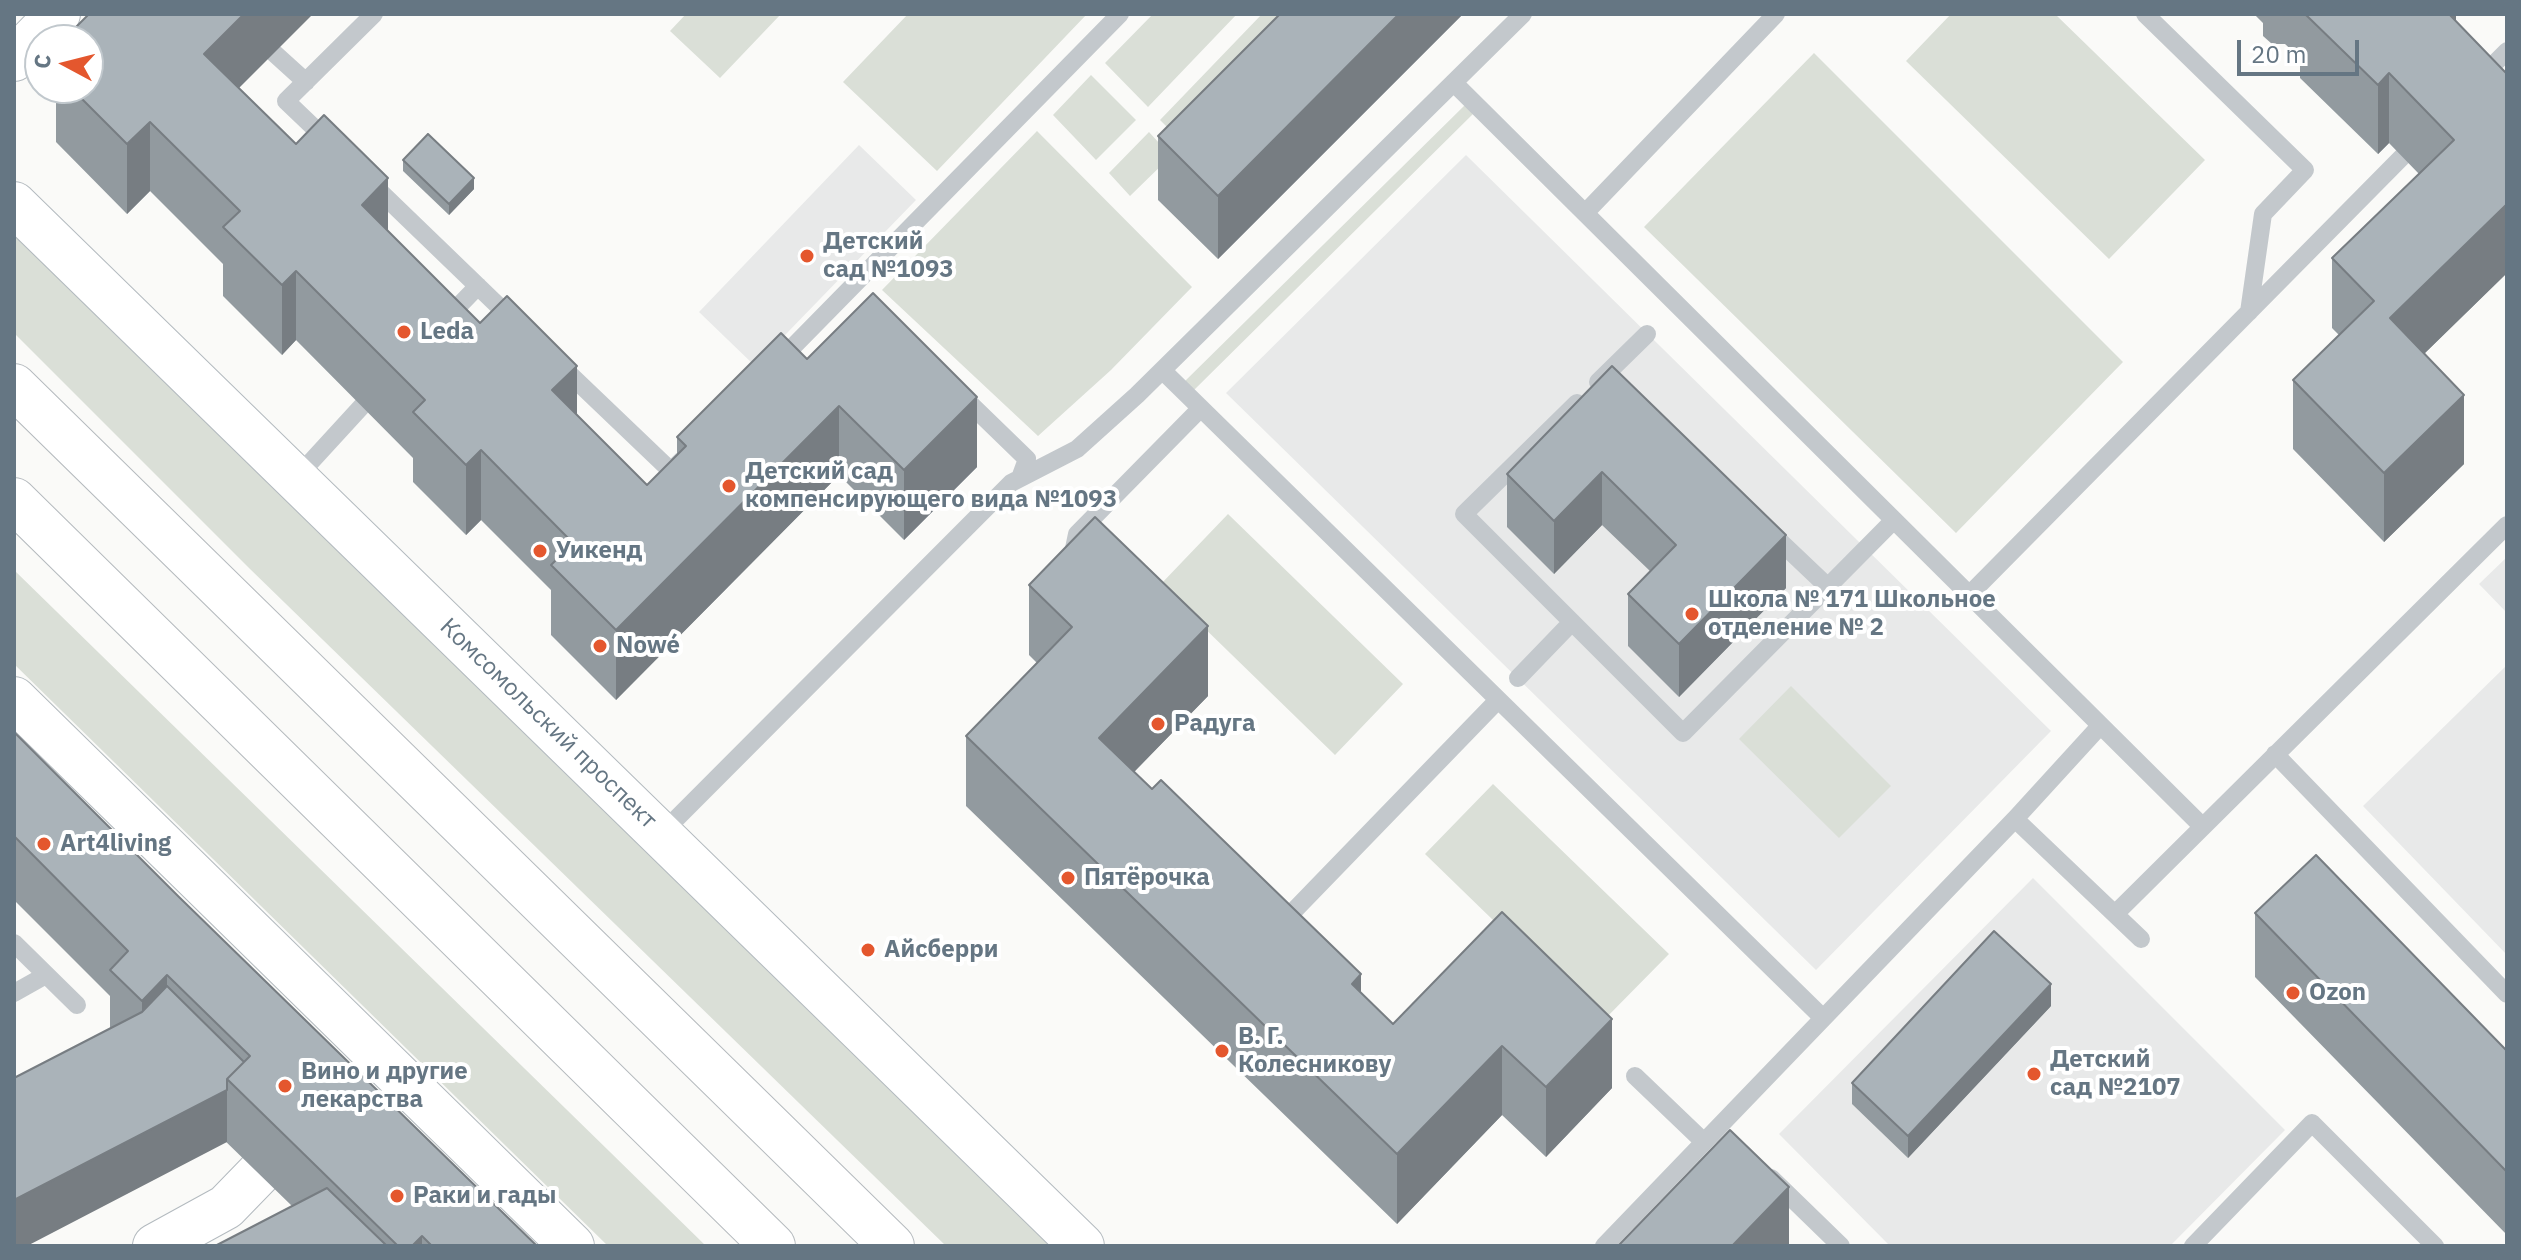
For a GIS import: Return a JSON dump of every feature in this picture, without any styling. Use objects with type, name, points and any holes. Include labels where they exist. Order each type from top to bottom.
[{"type":"street","points":[[14,59],[58,14]]},
{"type":"street","name":"Комсомольский проспект","points":[[14,204],[1082,1246]]},
{"type":"street","points":[[14,386],[892,1246]]},
{"type":"street","points":[[14,500],[773,1246]]},
{"type":"street","points":[[14,699],[361,1068],[572,1246]]},
{"type":"street","points":[[155,1246],[226,1207],[259,1173]]},
{"type":"lane","points":[[374,14],[286,101],[524,330]]},
{"type":"lane","points":[[768,372],[856,294],[1120,14]]},
{"type":"lane","points":[[661,834],[1011,483],[1077,449],[1163,371],[1523,14]]},
{"type":"lane","points":[[1586,212],[1776,14]]},
{"type":"lane","points":[[2145,14],[2305,170],[2263,214],[2249,312]]},
{"type":"lane","points":[[2470,88],[2507,51]]},
{"type":"lane","points":[[274,53],[306,82]]},
{"type":"lane","points":[[1454,83],[2202,826]]},
{"type":"lane","points":[[1969,595],[2402,157]]},
{"type":"lane","points":[[437,329],[478,286]]},
{"type":"lane","points":[[1647,334],[1612,379],[1464,514],[1683,733],[1894,520]]},
{"type":"lane","points":[[547,353],[671,471],[693,449]]},
{"type":"lane","points":[[1163,371],[1823,1018]]},
{"type":"lane","points":[[950,385],[1027,459],[1020,478]]},
{"type":"lane","points":[[296,478],[362,406]]},
{"type":"lane","points":[[1069,568],[1077,534],[1200,409]]},
{"type":"lane","points":[[1750,513],[1828,587]]},
{"type":"lane","points":[[2115,914],[2507,525]]},
{"type":"lane","points":[[1518,678],[1572,622]]},
{"type":"lane","points":[[1283,923],[1498,700]]},
{"type":"lane","points":[[1604,1246],[2015,819],[2100,726]]},
{"type":"lane","points":[[2275,754],[2507,994]]},
{"type":"lane","points":[[2015,819],[2141,939]]},
{"type":"lane","points":[[14,943],[77,1005]]},
{"type":"lane","points":[[14,993],[46,975]]},
{"type":"lane","points":[[1635,1076],[1704,1142]]},
{"type":"lane","points":[[2193,1246],[2312,1123],[2435,1246]]},
{"type":"lane","points":[[1719,1127],[1734,1141]]},
{"type":"lane","points":[[1755,1162],[1841,1246]]},
{"type":"shaded area","points":[[686,14],[781,14],[720,78],[670,31]]},
{"type":"shaded area","points":[[908,14],[1087,14],[937,171],[843,82]]},
{"type":"shaded area","points":[[1153,14],[1237,14],[1148,107],[1105,63]]},
{"type":"shaded area","points":[[1262,14],[1308,14],[1183,143],[1160,120]]},
{"type":"shaded area","points":[[1951,14],[2055,14],[2205,160],[2109,259],[1906,61]]},
{"type":"shaded area","points":[[1814,53],[2123,362],[1956,533],[1644,227]]},
{"type":"shaded area","points":[[1091,75],[1136,120],[1096,160],[1053,115]]},
{"type":"shaded area","points":[[1465,105],[1474,113],[1192,392],[1183,383]]},
{"type":"shaded area","points":[[1037,131],[1192,287],[1111,370],[1038,436],[882,290]]},
{"type":"shaded area","points":[[1149,132],[1171,156],[1130,196],[1109,173]]},
{"type":"shaded area","name":"Детский сад №1093","points":[[859,145],[916,200],[755,366],[699,312]]},
{"type":"shaded area","name":"Школа № 171 Школьное отделение № 2","points":[[1466,155],[2051,731],[1816,970],[1226,393]]},
{"type":"shaded area","points":[[14,228],[1056,1246],[946,1246],[249,568],[14,333]]},
{"type":"shaded area","points":[[1228,514],[1403,684],[1335,755],[1160,585]]},
{"type":"shaded area","points":[[2507,557],[2507,613],[2479,584]]},
{"type":"shaded area","points":[[14,570],[706,1246],[608,1246],[14,664]]},
{"type":"shaded area","points":[[2507,665],[2507,955],[2363,806]]},
{"type":"shaded area","points":[[1791,686],[1891,786],[1839,838],[1739,739]]},
{"type":"shaded area","points":[[1493,784],[1669,954],[1600,1024],[1425,854]]},
{"type":"shaded area","name":"Детский сад №2107","points":[[2033,878],[2285,1130],[2170,1246],[1890,1246],[1779,1134]]},
{"type":"building","points":[[89,14],[244,14],[204,54],[296,144],[324,115],[388,178],[362,205],[480,323],[507,296],[577,366],[552,390],[647,485],[686,446],[677,437],[781,333],[807,359],[873,293],[977,397],[904,470],[839,406],[616,630],[551,565],[573,543],[481,450],[466,465],[413,412],[425,400],[296,271],[282,285],[223,227],[240,211],[150,122],[127,144],[87,104],[104,104],[104,24],[79,24]]},
{"type":"building","points":[[1280,14],[1399,14],[1218,196],[1158,136]]},
{"type":"building","points":[[2305,14],[2449,14],[2507,74],[2507,204],[2390,318],[2464,395],[2384,473],[2293,380],[2374,301],[2332,258],[2454,140],[2389,73],[2378,85]]},
{"type":"building","points":[[428,134],[474,178],[449,204],[403,160]]},
{"type":"building","points":[[1612,366],[1786,535],[1679,644],[1628,594],[1676,545],[1602,472],[1554,521],[1507,474]]},
{"type":"building","points":[[1095,517],[1208,626],[1099,738],[1152,789],[1161,780],[1361,974],[1352,984],[1393,1024],[1502,912],[1612,1019],[1546,1087],[1502,1046],[1397,1154],[966,736],[1072,627],[1029,585]]},
{"type":"building","points":[[14,732],[537,1246],[432,1246],[422,1236],[412,1246],[398,1246],[227,1079],[250,1056],[167,975],[142,1001],[110,970],[128,951],[14,836]]},
{"type":"building","points":[[2316,855],[2507,1051],[2507,1172],[2255,913]]},
{"type":"building","points":[[1994,931],[2051,984],[1908,1136],[1852,1083]]},
{"type":"building","points":[[167,986],[244,1062],[227,1079],[227,1090],[14,1200],[14,1078],[142,1012]]},
{"type":"building","points":[[1730,1130],[1789,1187],[1732,1246],[1618,1246]]},
{"type":"building","points":[[327,1188],[387,1246],[215,1246]]},
{"type":"place","name":"Детский сад №1093","points":[[807,256]]},
{"type":"place","name":"Leda","points":[[404,332]]},
{"type":"place","name":"Детский сад компенсирующего вида №1093","points":[[729,486]]},
{"type":"place","name":"Уикенд","points":[[540,551]]},
{"type":"place","name":"Школа № 171 Школьное отделение № 2","points":[[1692,614]]},
{"type":"place","name":"Nowé","points":[[600,646]]},
{"type":"place","name":"Радуга","points":[[1158,724]]},
{"type":"place","name":"Art4living","points":[[44,844]]},
{"type":"place","name":"Пятёрочка","points":[[1068,878]]},
{"type":"place","name":"Айсберри","points":[[868,950]]},
{"type":"place","name":"Ozon","points":[[2293,993]]},
{"type":"place","name":"В. Г. Колесникову","points":[[1222,1051]]},
{"type":"place","name":"Детский сад №2107","points":[[2034,1074]]},
{"type":"place","name":"Вино и другие лекарства","points":[[285,1086]]},
{"type":"place","name":"Раки и гады","points":[[397,1196]]}]
